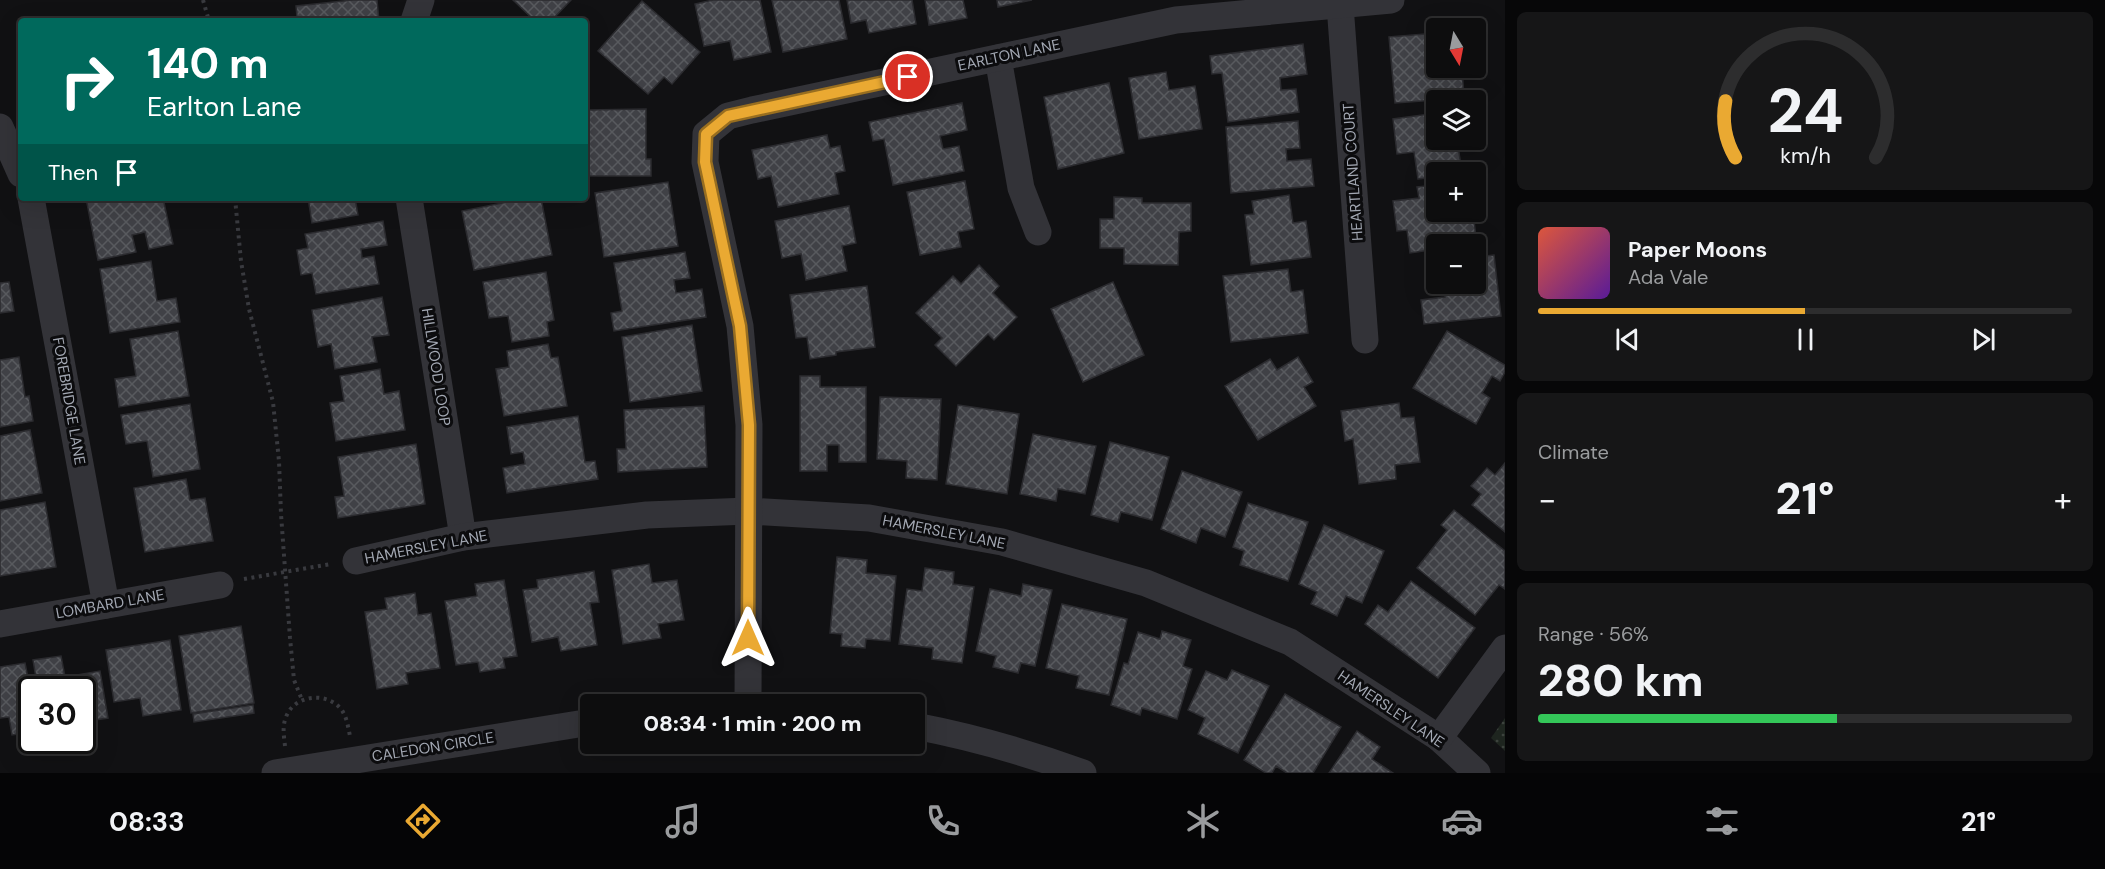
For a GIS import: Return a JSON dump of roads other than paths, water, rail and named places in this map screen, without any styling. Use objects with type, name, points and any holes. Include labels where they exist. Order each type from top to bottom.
[{"type":"street","points":[[415,18],[421,0]]},
{"type":"street","name":"EARLTON LANE","points":[[748,694],[749,425],[740,326],[705,162],[706,134],[728,116],[998,58],[1174,10],[1340,5],[1391,0]]},
{"type":"street","name":"HEARTLAND COURT","points":[[1340,5],[1365,340]]},
{"type":"street","points":[[998,58],[1021,188],[1038,232]]},
{"type":"street","points":[[0,127],[18,167]]},
{"type":"street","name":"FOREBRIDGE LANE","points":[[32,201],[106,605]]},
{"type":"street","name":"HILLWOOD LOOP","points":[[409,201],[463,537]]},
{"type":"street","name":"HAMERSLEY LANE","points":[[356,561],[463,537],[647,515],[748,511],[869,518],[1002,542],[1146,583],[1290,642],[1439,738],[1477,773]]},
{"type":"street","name":"LOMBARD LANE","points":[[0,624],[220,585]]},
{"type":"street","points":[[1439,738],[1505,648]]},
{"type":"street","name":"CALEDON CIRCLE","points":[[282,772],[580,724]]},
{"type":"street","points":[[925,728],[963,735],[1028,753],[1083,773]]}]
